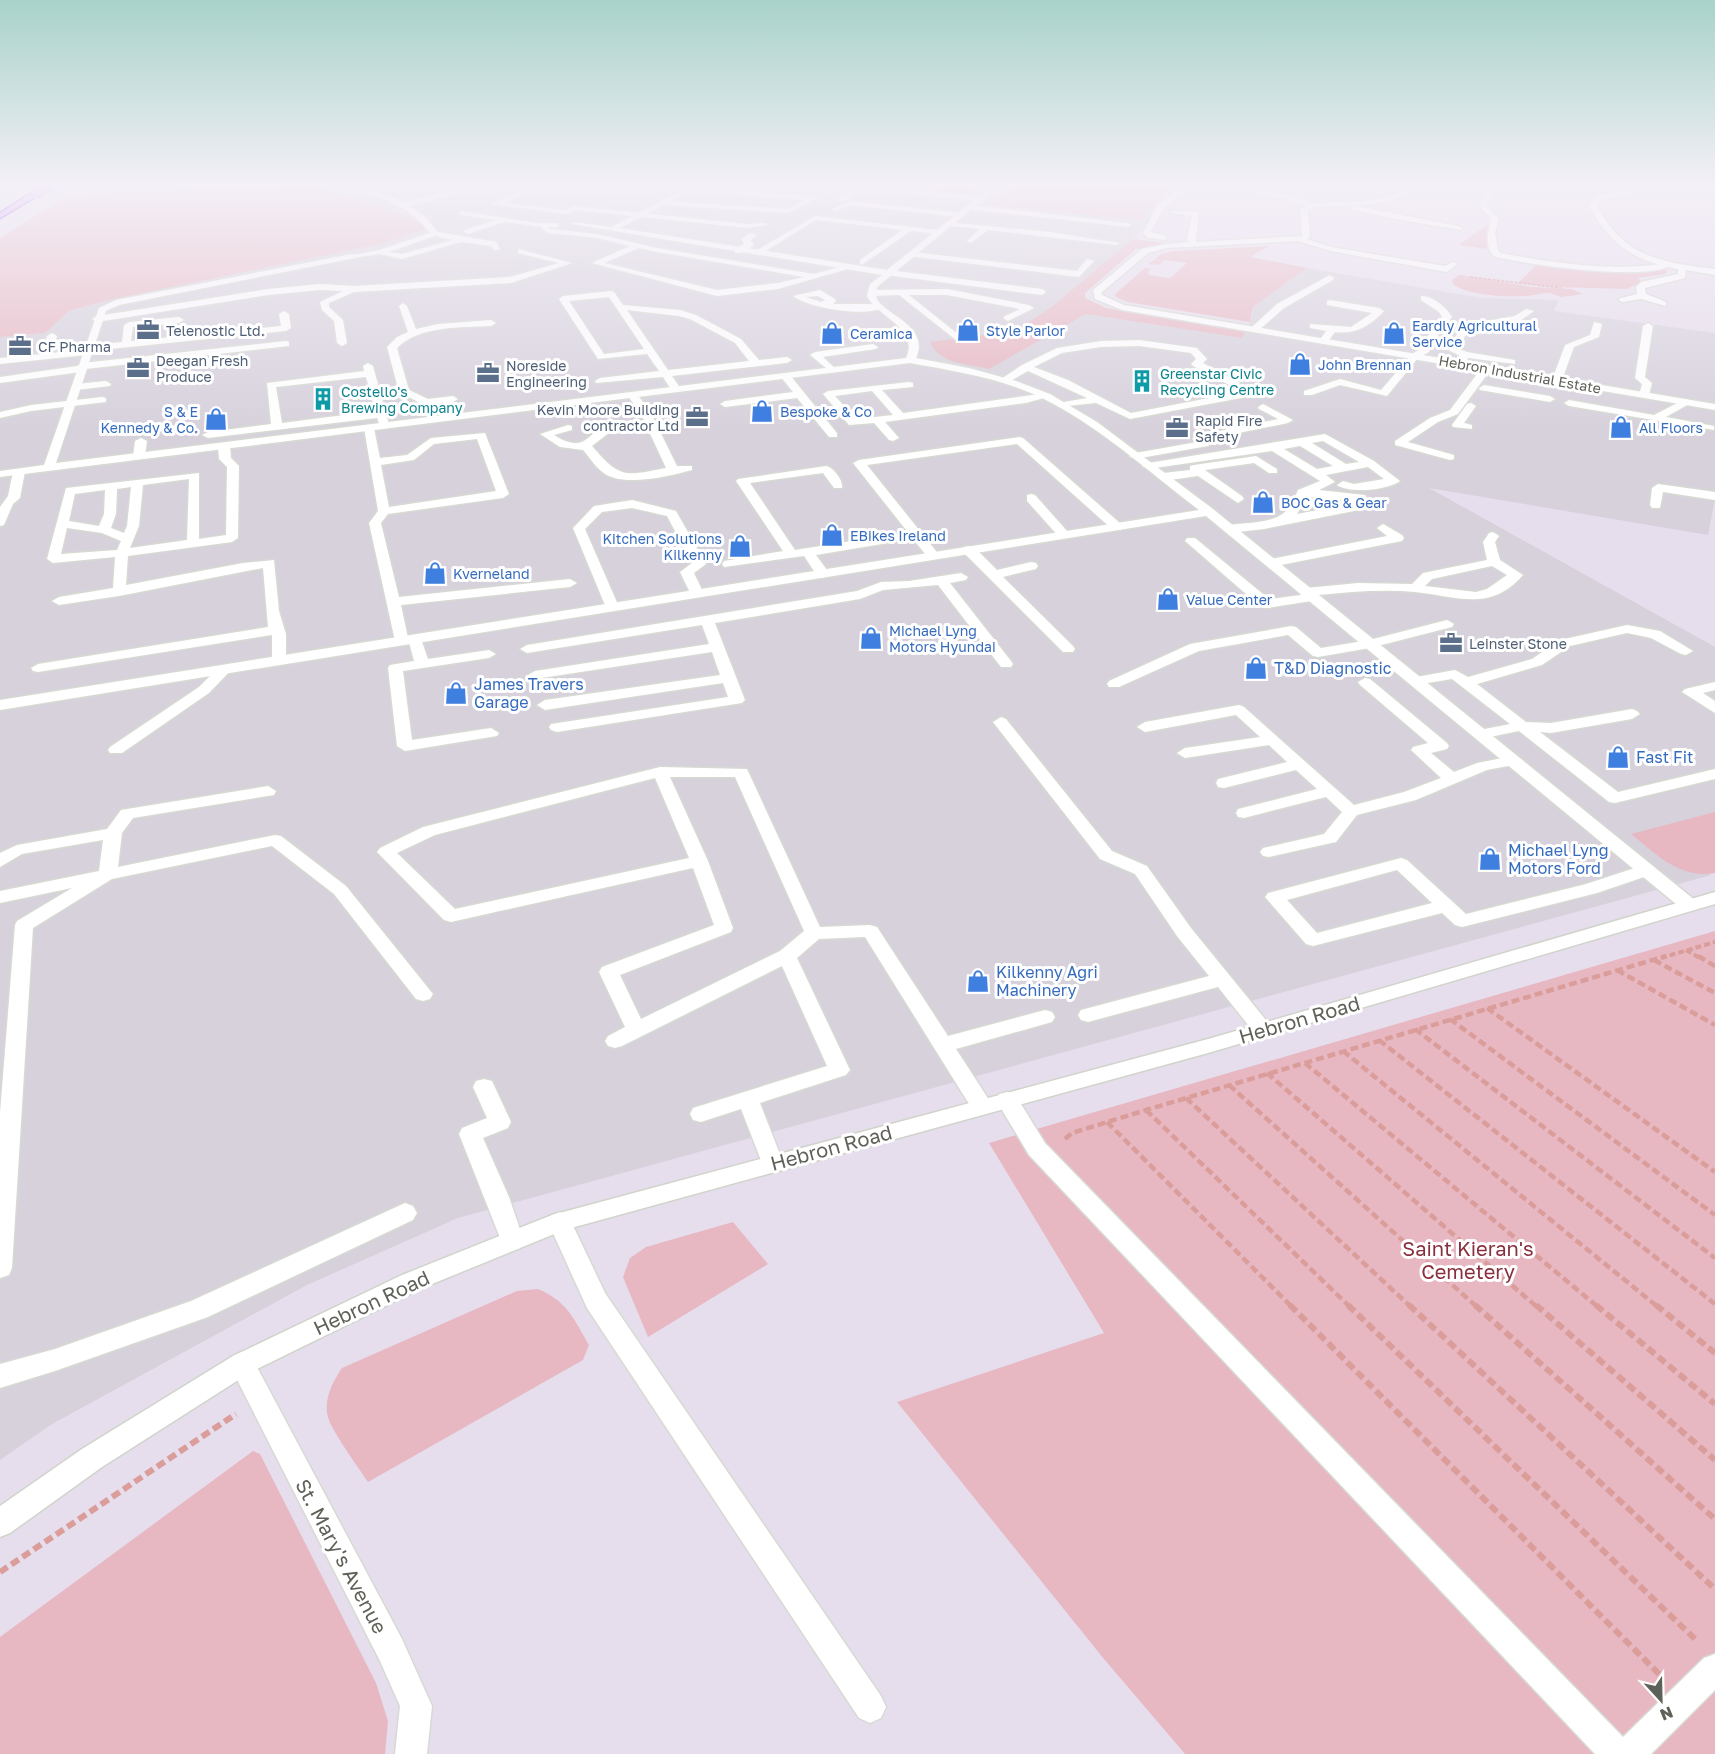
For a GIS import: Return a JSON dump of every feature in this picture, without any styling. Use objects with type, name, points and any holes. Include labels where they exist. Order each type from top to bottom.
[{"type":"street","points":[[50,468],[97,319],[102,310],[116,303],[303,266]]},
{"type":"street","points":[[97,319],[268,292],[320,287],[354,289],[512,280],[580,266]]},
{"type":"street","points":[[604,266],[717,293],[778,286],[847,268]]},
{"type":"street","points":[[752,266],[819,277]]},
{"type":"street","points":[[833,266],[1042,292]]},
{"type":"street","points":[[897,266],[873,286],[871,293],[873,302],[907,329],[914,338],[914,354],[910,360]]},
{"type":"street","points":[[1014,266],[1078,274],[1086,266]]},
{"type":"street","name":"Hebron Industrial Estate","points":[[1127,266],[1096,292],[1098,297],[1107,303],[1122,307],[1415,356],[1463,359],[1492,369],[1715,407]]},
{"type":"street","points":[[1427,266],[1447,269],[1451,266]]},
{"type":"street","points":[[1599,266],[1619,268],[1658,268],[1665,266]]},
{"type":"street","points":[[1672,266],[1715,272]]},
{"type":"street","points":[[1642,296],[1640,290],[1644,284],[1678,278],[1683,274],[1682,268]]},
{"type":"street","points":[[919,277],[927,270]]},
{"type":"street","points":[[1255,329],[1266,316],[1283,303],[1329,278]]},
{"type":"street","points":[[342,343],[338,320],[325,308],[324,302],[354,289]]},
{"type":"street","points":[[900,292],[956,337]]},
{"type":"street","points":[[871,293],[947,292],[1029,308],[1008,318]]},
{"type":"street","points":[[651,351],[601,357],[563,299],[611,294],[651,351],[676,389]]},
{"type":"street","points":[[1622,298],[1642,296],[1663,304]]},
{"type":"street","points":[[1308,393],[1340,382],[1383,394],[1415,356],[1426,350],[1429,341],[1447,317],[1443,310],[1424,298]]},
{"type":"street","points":[[825,303],[857,309],[880,307]]},
{"type":"street","points":[[1313,326],[1349,332],[1363,325],[1379,311],[1330,303]]},
{"type":"street","points":[[403,306],[412,331]]},
{"type":"street","points":[[620,307],[680,313],[693,317],[738,341],[756,363]]},
{"type":"street","points":[[1512,362],[1463,359],[1451,349],[1467,327],[1518,318],[1529,311]]},
{"type":"street","points":[[0,361],[286,328],[284,314]]},
{"type":"street","points":[[126,345],[129,325],[179,320]]},
{"type":"street","points":[[453,399],[427,402],[404,392],[392,347],[397,340],[412,331],[491,323]]},
{"type":"street","points":[[1557,380],[1570,345],[1594,338],[1597,324]]},
{"type":"street","points":[[1644,395],[1647,383],[1640,378],[1648,326]]},
{"type":"street","points":[[1324,341],[1332,329]]},
{"type":"street","points":[[46,356],[52,336]]},
{"type":"street","points":[[0,380],[114,363],[286,344]]},
{"type":"street","points":[[1003,381],[1020,373],[1026,367],[1060,350],[1101,344],[1139,344],[1194,350],[1202,359],[1196,364],[1234,384],[1240,395],[1130,416],[1099,399],[1026,367]]},
{"type":"street","points":[[832,370],[815,355],[873,347]]},
{"type":"street","points":[[600,381],[787,360]]},
{"type":"street","points":[[208,435],[277,427],[383,420],[433,420],[910,360],[969,371],[1003,381],[1046,396],[1093,424],[1209,512],[1689,905]]},
{"type":"street","points":[[98,414],[114,363]]},
{"type":"street","points":[[277,427],[271,385],[369,369],[383,420]]},
{"type":"street","points":[[1468,427],[1457,425],[1484,388],[1492,369]]},
{"type":"street","points":[[1450,457],[1399,443],[1434,420],[1454,412],[1492,369]]},
{"type":"street","points":[[785,375],[833,435]]},
{"type":"street","points":[[76,387],[107,383]]},
{"type":"street","points":[[909,385],[828,394],[853,423],[1046,396]]},
{"type":"street","points":[[874,388],[901,417]]},
{"type":"street","points":[[1484,388],[1550,399]]},
{"type":"street","points":[[725,404],[800,394]]},
{"type":"street","points":[[633,395],[645,411],[673,470]]},
{"type":"street","points":[[1062,405],[1099,399]]},
{"type":"street","points":[[0,416],[31,408],[102,400]]},
{"type":"street","points":[[427,402],[433,420]]},
{"type":"street","points":[[1656,418],[1684,402]]},
{"type":"street","points":[[1569,403],[1710,428]]},
{"type":"street","points":[[1135,456],[1208,443],[1199,438],[1288,420],[1263,407]]},
{"type":"street","points":[[0,474],[369,428],[383,420]]},
{"type":"street","points":[[877,420],[893,438]]},
{"type":"street","points":[[369,428],[384,510],[375,523],[393,602],[422,664]]},
{"type":"street","points":[[568,428],[545,434],[555,442],[574,448],[586,446],[606,430]]},
{"type":"street","points":[[375,462],[410,458],[431,441],[481,435],[503,494],[384,510]]},
{"type":"street","points":[[1148,466],[1325,437],[1370,463],[1394,481],[1354,488],[1329,482],[1274,447]]},
{"type":"street","points":[[934,556],[859,463],[1019,440],[1117,527]]},
{"type":"street","points":[[138,456],[141,441]]},
{"type":"street","points":[[1302,442],[1344,468]]},
{"type":"street","points":[[193,543],[195,475],[70,491],[53,559],[122,553],[232,538],[233,466],[225,459],[224,446]]},
{"type":"street","points":[[586,446],[608,472],[616,475],[648,475],[688,468]]},
{"type":"street","points":[[1238,499],[1194,468],[1256,459],[1273,471]]},
{"type":"street","points":[[1316,473],[1370,463]]},
{"type":"street","points":[[790,554],[742,481],[826,469],[838,485]]},
{"type":"street","points":[[0,522],[8,502],[14,498],[19,472]]},
{"type":"street","points":[[1163,477],[1200,472]]},
{"type":"street","points":[[1302,493],[1329,482]]},
{"type":"street","points":[[119,592],[122,553],[133,526],[137,483]]},
{"type":"street","points":[[104,530],[110,514],[111,486]]},
{"type":"street","points":[[1656,505],[1658,488],[1715,496]]},
{"type":"street","points":[[0,491],[16,489]]},
{"type":"street","points":[[1230,529],[1360,506],[1361,498],[1302,493]]},
{"type":"street","points":[[1284,520],[1299,506],[1302,493]]},
{"type":"street","points":[[1031,498],[1064,535]]},
{"type":"street","points":[[612,607],[579,528],[598,509],[632,504],[672,514],[699,564],[687,572],[697,594]]},
{"type":"street","points":[[0,705],[1209,512]]},
{"type":"street","points":[[62,525],[104,530],[128,539]]},
{"type":"street","points":[[1271,563],[1398,538],[1383,528]]},
{"type":"street","points":[[1493,536],[1490,542],[1494,562]]},
{"type":"street","points":[[729,564],[884,540]]},
{"type":"street","points":[[1191,541],[1266,604],[1310,594],[1358,587],[1415,588],[1472,596],[1492,592],[1516,575],[1494,562],[1428,576],[1415,588]]},
{"type":"street","points":[[969,550],[1068,649]]},
{"type":"street","points":[[808,552],[823,574]]},
{"type":"street","points":[[59,601],[119,592],[203,573],[269,563],[276,630],[279,634],[279,661]]},
{"type":"street","points":[[994,575],[1030,566]]},
{"type":"street","points":[[868,567],[881,586]]},
{"type":"street","points":[[527,649],[860,595],[881,586],[909,585],[961,577]]},
{"type":"street","points":[[941,580],[1006,664]]},
{"type":"street","points":[[393,602],[570,583]]},
{"type":"street","points":[[557,727],[737,700],[707,620]]},
{"type":"street","points":[[1114,684],[1195,648],[1291,630],[1318,653],[1370,644],[1447,624]]},
{"type":"street","points":[[1466,682],[1537,662],[1564,643],[1628,629],[1655,633],[1686,651]]},
{"type":"street","points":[[38,668],[276,630]]},
{"type":"street","points":[[535,675],[717,647]]},
{"type":"street","points":[[489,654],[395,668],[405,746],[491,733]]},
{"type":"street","points":[[116,750],[204,690],[225,669]]},
{"type":"street","points":[[1416,681],[1455,674],[1615,798],[1715,774]]},
{"type":"street","points":[[546,705],[729,678]]},
{"type":"street","points":[[1365,682],[1441,746],[1419,750],[1452,779]]},
{"type":"street","points":[[1715,686],[1690,692],[1715,708]]},
{"type":"street","points":[[1146,727],[1239,710],[1351,811]]},
{"type":"street","points":[[1480,734],[1523,726],[1551,728],[1632,714]]},
{"type":"street","points":[[1001,722],[1106,855],[1141,870],[1184,932],[1263,1030]]},
{"type":"street","points":[[1185,753],[1273,740]]},
{"type":"street","points":[[1269,852],[1330,838],[1351,811],[1410,796],[1483,766],[1513,761]]},
{"type":"street","points":[[1224,783],[1299,764]]},
{"type":"street","points":[[636,1030],[609,972],[723,928],[699,861],[660,772]]},
{"type":"street","points":[[699,861],[451,916],[386,852],[429,831],[660,772],[741,772],[814,933]]},
{"type":"street","points":[[108,874],[112,833],[128,814],[268,791]]},
{"type":"street","points":[[1244,813],[1329,791]]},
{"type":"street","points":[[0,861],[17,850],[112,833]]},
{"type":"street","points":[[0,897],[275,840],[340,890],[423,994]]},
{"type":"street","points":[[1446,906],[1313,940],[1274,897],[1401,864],[1446,906],[1462,921],[1591,889],[1647,870]]},
{"type":"street","points":[[0,1268],[24,925],[108,874]]},
{"type":"street","name":"Hebron Road","points":[[0,1523],[92,1458],[242,1365],[411,1282],[560,1221],[1263,1030],[1715,898]]},
{"type":"street","points":[[615,1041],[787,956],[814,933],[870,931],[982,1106]]},
{"type":"street","points":[[700,1114],[839,1070],[787,956]]},
{"type":"street","points":[[1088,1015],[1222,979]]},
{"type":"street","points":[[942,1045],[1045,1017]]},
{"type":"street","points":[[484,1087],[500,1122],[470,1134],[497,1197],[512,1241]]},
{"type":"street","points":[[748,1099],[772,1162]]},
{"type":"street","points":[[1007,1100],[1037,1149],[1617,1754]]},
{"type":"street","points":[[0,1376],[55,1360],[199,1309],[405,1213]]},
{"type":"street","points":[[560,1221],[596,1300],[870,1707]]},
{"type":"street","name":"St. Mary's Avenue","points":[[242,1365],[391,1650],[416,1706],[411,1754]]},
{"type":"street","points":[[1628,1754],[1684,1699],[1711,1659]]},
{"type":"path","points":[[1037,1149],[1063,1141],[1072,1133],[1146,1110],[1715,942]]},
{"type":"path","points":[[1686,950],[1715,966]]},
{"type":"path","points":[[1654,959],[1715,993]]},
{"type":"path","points":[[1616,970],[1715,1025]]},
{"type":"path","points":[[1487,1008],[1715,1172]]},
{"type":"path","points":[[1450,1019],[1715,1215]]},
{"type":"path","points":[[1415,1029],[1715,1258]]},
{"type":"path","points":[[1379,1040],[1715,1304]]},
{"type":"path","points":[[1342,1051],[1715,1353]]},
{"type":"path","points":[[1305,1062],[1715,1404]]},
{"type":"path","points":[[1268,1073],[1715,1460]]},
{"type":"path","points":[[1229,1085],[1715,1520]]},
{"type":"path","points":[[1186,1098],[1715,1589]]},
{"type":"path","points":[[1146,1110],[1711,1659]]},
{"type":"path","points":[[1107,1122],[1684,1699]]},
{"type":"path","points":[[0,1572],[259,1398]]},
{"type":"shaded area","points":[[274,266],[1101,266],[1050,308],[1242,338],[1252,317],[1253,307],[1307,268],[1481,298],[1559,300],[1554,311],[1715,333],[1715,499],[1708,535],[1429,488],[1715,647],[1715,870],[1708,873],[1711,875],[458,1218],[307,1285],[52,1424],[0,1460],[0,337],[45,333],[69,311],[105,301]]},
{"type":"green space","points":[[0,266],[274,266],[105,301],[69,311],[45,333],[0,337]]},
{"type":"green space","points":[[1101,266],[1116,266],[1085,293],[1085,298],[1106,308],[1245,332],[1242,338],[1086,314],[989,369],[947,359],[934,349],[930,342],[1015,331],[1050,308]]},
{"type":"green space","points":[[1184,266],[1296,266],[1307,268],[1253,307],[1250,322],[1128,302],[1116,297],[1115,294],[1145,268],[1151,269],[1147,272],[1148,275],[1170,278]]},
{"type":"green space","points":[[1536,266],[1591,266],[1666,270],[1667,272],[1637,278],[1642,281],[1627,289],[1555,287],[1518,283]]},
{"type":"green space","points":[[1459,275],[1533,287],[1571,289],[1583,294],[1561,297],[1547,293],[1499,296],[1478,293],[1453,284],[1452,280]]},
{"type":"green space","points":[[1715,812],[1715,873],[1702,874],[1679,869],[1659,857],[1631,834]]},
{"type":"green space","name":"Saint Kieran's Cemetery","points":[[1715,931],[1715,1754],[1185,1754],[1104,1659],[897,1402],[1104,1333],[989,1143]]},
{"type":"green space","points":[[733,1222],[768,1264],[648,1337],[623,1277],[630,1258],[646,1247]]},
{"type":"green space","points":[[538,1289],[556,1299],[574,1319],[589,1345],[583,1360],[368,1482],[339,1439],[328,1417],[328,1397],[342,1368],[517,1291]]},
{"type":"green space","points":[[253,1451],[260,1454],[376,1683],[388,1721],[385,1754],[0,1754],[0,1637]]},
{"type":"place","name":"Telenostic Ltd.","points":[[148,330]]},
{"type":"place","name":"Style Parlor","points":[[968,330]]},
{"type":"place","name":"Ceramica","points":[[832,333]]},
{"type":"place","name":"Eardly Agricultural Service","points":[[1394,333]]},
{"type":"place","name":"CF Pharma","points":[[20,346]]},
{"type":"place","name":"John Brennan","points":[[1300,364]]},
{"type":"place","name":"Deegan Fresh Produce","points":[[138,368]]},
{"type":"place","name":"Noreside Engineering","points":[[488,373]]},
{"type":"place","name":"Greenstar Civic Recycling Centre","points":[[1142,381]]},
{"type":"place","name":"Costello's Brewing Company","points":[[323,399]]},
{"type":"place","name":"Bespoke & Co","points":[[762,411]]},
{"type":"place","name":"Kevin Moore Building contractor Ltd","points":[[697,417]]},
{"type":"place","name":"S & E Kennedy & Co.","points":[[216,419]]},
{"type":"place","name":"All Floors","points":[[1621,427]]},
{"type":"place","name":"Rapid Fire Safety","points":[[1177,428]]},
{"type":"place","name":"BOC Gas & Gear","points":[[1263,502]]},
{"type":"place","name":"EBikes Ireland","points":[[832,535]]},
{"type":"place","name":"Kitchen Solutions Kilkenny","points":[[740,546]]},
{"type":"place","name":"Kverneland","points":[[435,573]]},
{"type":"place","name":"Value Center","points":[[1168,599]]},
{"type":"place","name":"Michael Lyng Motors Hyundai","points":[[871,638]]},
{"type":"place","name":"Leinster Stone","points":[[1451,643]]},
{"type":"place","name":"T&D Diagnostic","points":[[1256,668]]},
{"type":"place","name":"James Travers Garage","points":[[456,693]]},
{"type":"place","name":"Fast Fit","points":[[1618,757]]},
{"type":"place","name":"Michael Lyng Motors Ford","points":[[1490,859]]},
{"type":"place","name":"Kilkenny Agri Machinery","points":[[978,981]]}]
